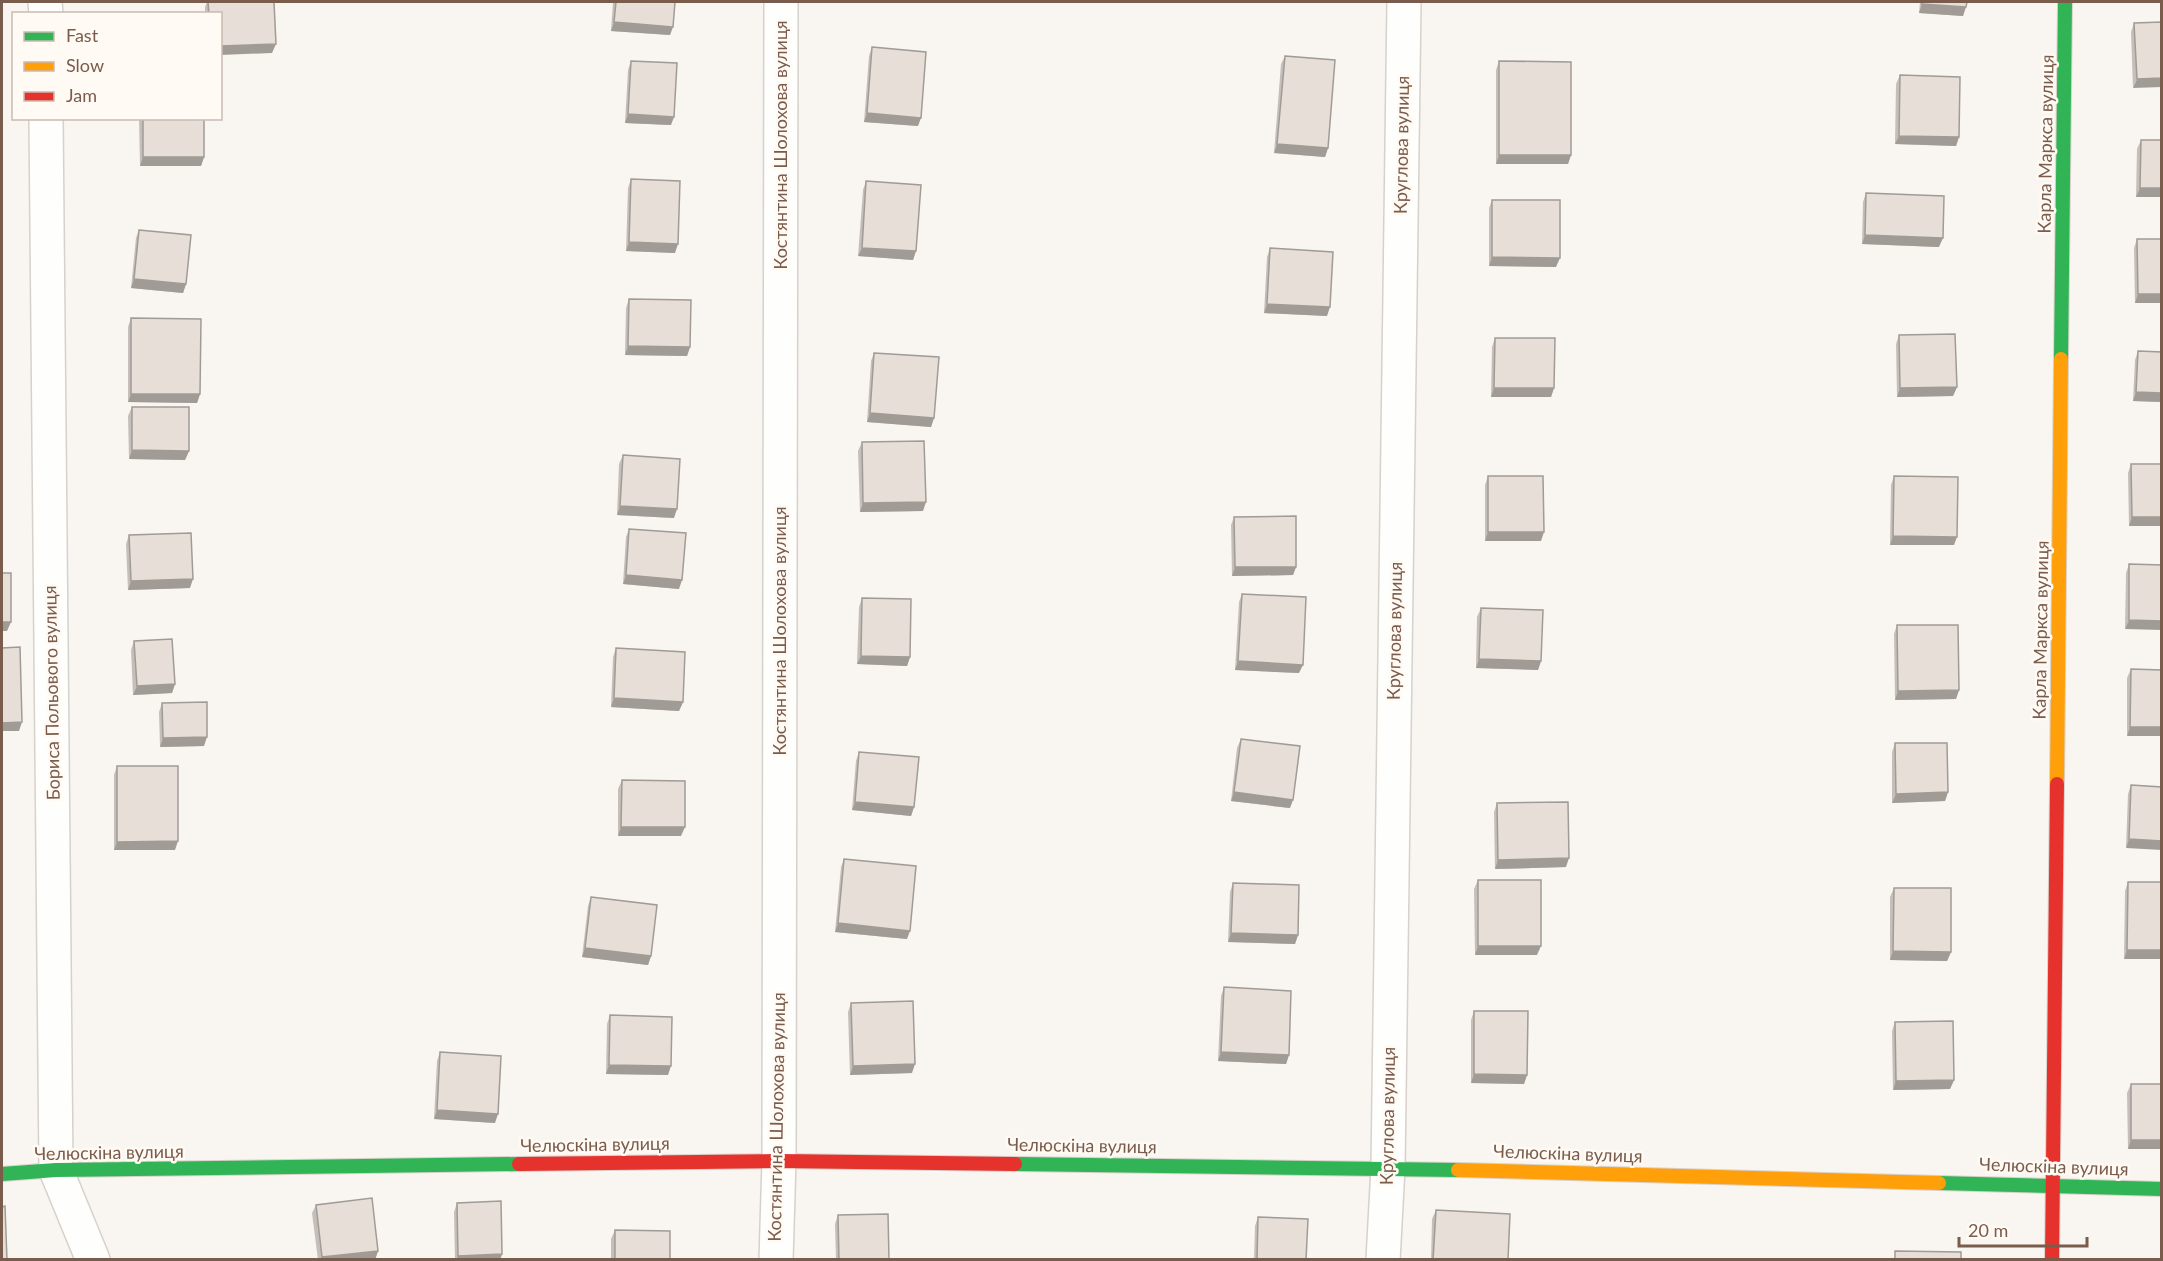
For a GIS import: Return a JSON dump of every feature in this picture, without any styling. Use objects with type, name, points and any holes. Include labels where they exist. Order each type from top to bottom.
[{"type":"street","name":"Костянтина Шолохова вулиця","points":[[776,1260],[779,1161],[781,2]]},
{"type":"street","name":"Круглова вулиця","points":[[1383,1260],[1388,1168],[1404,2]]},
{"type":"street","name":"Карла Маркса вулиця","points":[[2052,1260],[2066,2]]},
{"type":"street","name":"Бориса Польового вулиця","points":[[46,120],[56,1170],[93,1260]]},
{"type":"street","name":"Челюскіна вулиця","points":[[2,1174],[56,1170],[779,1161],[1388,1168],[2162,1189]]},
{"type":"building","points":[[208,2],[274,2],[276,44],[222,46],[222,12],[209,12]]},
{"type":"building","points":[[616,2],[675,2],[673,27],[614,22]]},
{"type":"building","points":[[1922,2],[1967,2],[1966,7],[1922,4]]},
{"type":"building","points":[[2162,22],[2162,78],[2137,79],[2134,23]]},
{"type":"building","points":[[872,47],[926,52],[921,118],[867,113]]},
{"type":"building","points":[[1285,56],[1335,60],[1328,148],[1277,144]]},
{"type":"building","points":[[631,61],[677,63],[674,117],[628,114]]},
{"type":"building","points":[[1499,61],[1571,62],[1571,155],[1499,155]]},
{"type":"building","points":[[1900,75],[1960,77],[1959,137],[1899,136]]},
{"type":"building","points":[[143,120],[204,120],[204,157],[143,157]]},
{"type":"building","points":[[2141,140],[2162,140],[2162,188],[2140,188]]},
{"type":"building","points":[[631,179],[680,181],[678,244],[629,242]]},
{"type":"building","points":[[866,181],[921,185],[916,251],[862,248]]},
{"type":"building","points":[[1866,193],[1944,196],[1943,238],[1865,235]]},
{"type":"building","points":[[1492,200],[1560,200],[1560,258],[1492,257]]},
{"type":"building","points":[[139,230],[191,235],[186,284],[134,279]]},
{"type":"building","points":[[2137,239],[2162,239],[2162,294],[2138,294]]},
{"type":"building","points":[[1270,248],[1333,252],[1330,307],[1267,304]]},
{"type":"building","points":[[629,299],[691,300],[690,347],[628,346]]},
{"type":"building","points":[[131,318],[201,319],[200,394],[131,394]]},
{"type":"building","points":[[1955,334],[1957,387],[1900,388],[1899,335]]},
{"type":"building","points":[[1495,338],[1555,338],[1554,388],[1494,388]]},
{"type":"building","points":[[2138,351],[2162,352],[2162,393],[2136,392]]},
{"type":"building","points":[[874,353],[939,357],[934,418],[870,413]]},
{"type":"building","points":[[132,407],[189,407],[189,451],[132,450]]},
{"type":"building","points":[[924,441],[926,502],[863,503],[862,442]]},
{"type":"building","points":[[623,455],[680,459],[677,509],[620,506]]},
{"type":"building","points":[[2131,464],[2162,464],[2162,517],[2132,517]]},
{"type":"building","points":[[1488,476],[1543,476],[1544,532],[1488,532]]},
{"type":"building","points":[[1894,476],[1958,477],[1957,537],[1893,536]]},
{"type":"building","points":[[1296,516],[1296,567],[1235,567],[1234,517]]},
{"type":"building","points":[[629,529],[686,533],[682,580],[626,575]]},
{"type":"building","points":[[191,533],[193,579],[131,581],[129,535]]},
{"type":"building","points":[[2129,564],[2162,565],[2162,621],[2129,620]]},
{"type":"building","points":[[2,573],[11,573],[11,622],[2,622]]},
{"type":"building","points":[[1242,594],[1306,597],[1303,665],[1238,661]]},
{"type":"building","points":[[862,598],[911,599],[910,657],[861,656]]},
{"type":"building","points":[[1481,608],[1543,610],[1541,661],[1479,659]]},
{"type":"building","points":[[1897,625],[1958,625],[1959,690],[1898,691]]},
{"type":"building","points":[[172,639],[175,684],[137,686],[134,641]]},
{"type":"building","points":[[20,647],[22,722],[2,723],[2,648]]},
{"type":"building","points":[[616,648],[685,652],[683,702],[614,698]]},
{"type":"building","points":[[2131,669],[2162,670],[2162,727],[2130,727]]},
{"type":"building","points":[[207,702],[207,737],[163,738],[162,703]]},
{"type":"building","points":[[1241,739],[1300,746],[1293,800],[1234,792]]},
{"type":"building","points":[[1895,743],[1947,743],[1948,792],[1896,794]]},
{"type":"building","points":[[859,752],[919,757],[914,807],[855,802]]},
{"type":"building","points":[[117,766],[178,766],[178,841],[117,842]]},
{"type":"building","points":[[622,780],[685,781],[685,827],[621,827]]},
{"type":"building","points":[[2131,785],[2162,787],[2162,841],[2129,839]]},
{"type":"building","points":[[1568,802],[1569,858],[1498,860],[1497,803]]},
{"type":"building","points":[[844,859],[916,866],[910,931],[838,923]]},
{"type":"building","points":[[1478,880],[1541,880],[1541,946],[1478,946]]},
{"type":"building","points":[[2128,882],[2162,882],[2162,950],[2127,950]]},
{"type":"building","points":[[1233,883],[1299,885],[1298,935],[1231,933]]},
{"type":"building","points":[[1894,888],[1951,888],[1951,952],[1893,951]]},
{"type":"building","points":[[591,897],[657,905],[651,956],[585,948]]},
{"type":"building","points":[[1224,987],[1291,991],[1289,1055],[1221,1052]]},
{"type":"building","points":[[913,1001],[915,1064],[853,1066],[851,1003]]},
{"type":"building","points":[[1474,1011],[1528,1011],[1527,1075],[1474,1074]]},
{"type":"building","points":[[610,1015],[672,1017],[671,1066],[609,1065]]},
{"type":"building","points":[[1953,1021],[1954,1080],[1896,1081],[1895,1022]]},
{"type":"building","points":[[440,1052],[501,1056],[498,1114],[437,1110]]},
{"type":"building","points":[[2131,1084],[2162,1084],[2162,1140],[2131,1140]]},
{"type":"building","points":[[372,1198],[378,1251],[322,1257],[316,1205]]},
{"type":"building","points":[[501,1201],[502,1254],[458,1256],[457,1203]]},
{"type":"building","points":[[5,1206],[7,1260],[2,1260],[2,1207]]},
{"type":"building","points":[[1436,1210],[1510,1214],[1508,1260],[1433,1260]]},
{"type":"building","points":[[888,1214],[889,1260],[839,1260],[838,1215]]},
{"type":"building","points":[[1258,1217],[1308,1219],[1306,1260],[1257,1260]]},
{"type":"building","points":[[615,1230],[670,1231],[670,1260],[615,1260]]},
{"type":"building","points":[[1895,1251],[1961,1252],[1961,1260],[1895,1260]]},
{"type":"traffic: fast","points":[[2061,359],[2065,2]]},
{"type":"traffic: fast","points":[[2,1174],[56,1170],[519,1164]]},
{"type":"traffic: fast","points":[[1015,1164],[1458,1170]]},
{"type":"traffic: fast","points":[[1939,1183],[2162,1189]]},
{"type":"traffic: slow","points":[[2057,784],[2061,359]]},
{"type":"traffic: slow","points":[[1458,1170],[1939,1183]]},
{"type":"traffic: jam","points":[[2052,1260],[2057,784]]},
{"type":"traffic: jam","points":[[519,1164],[779,1161],[1015,1164]]}]
